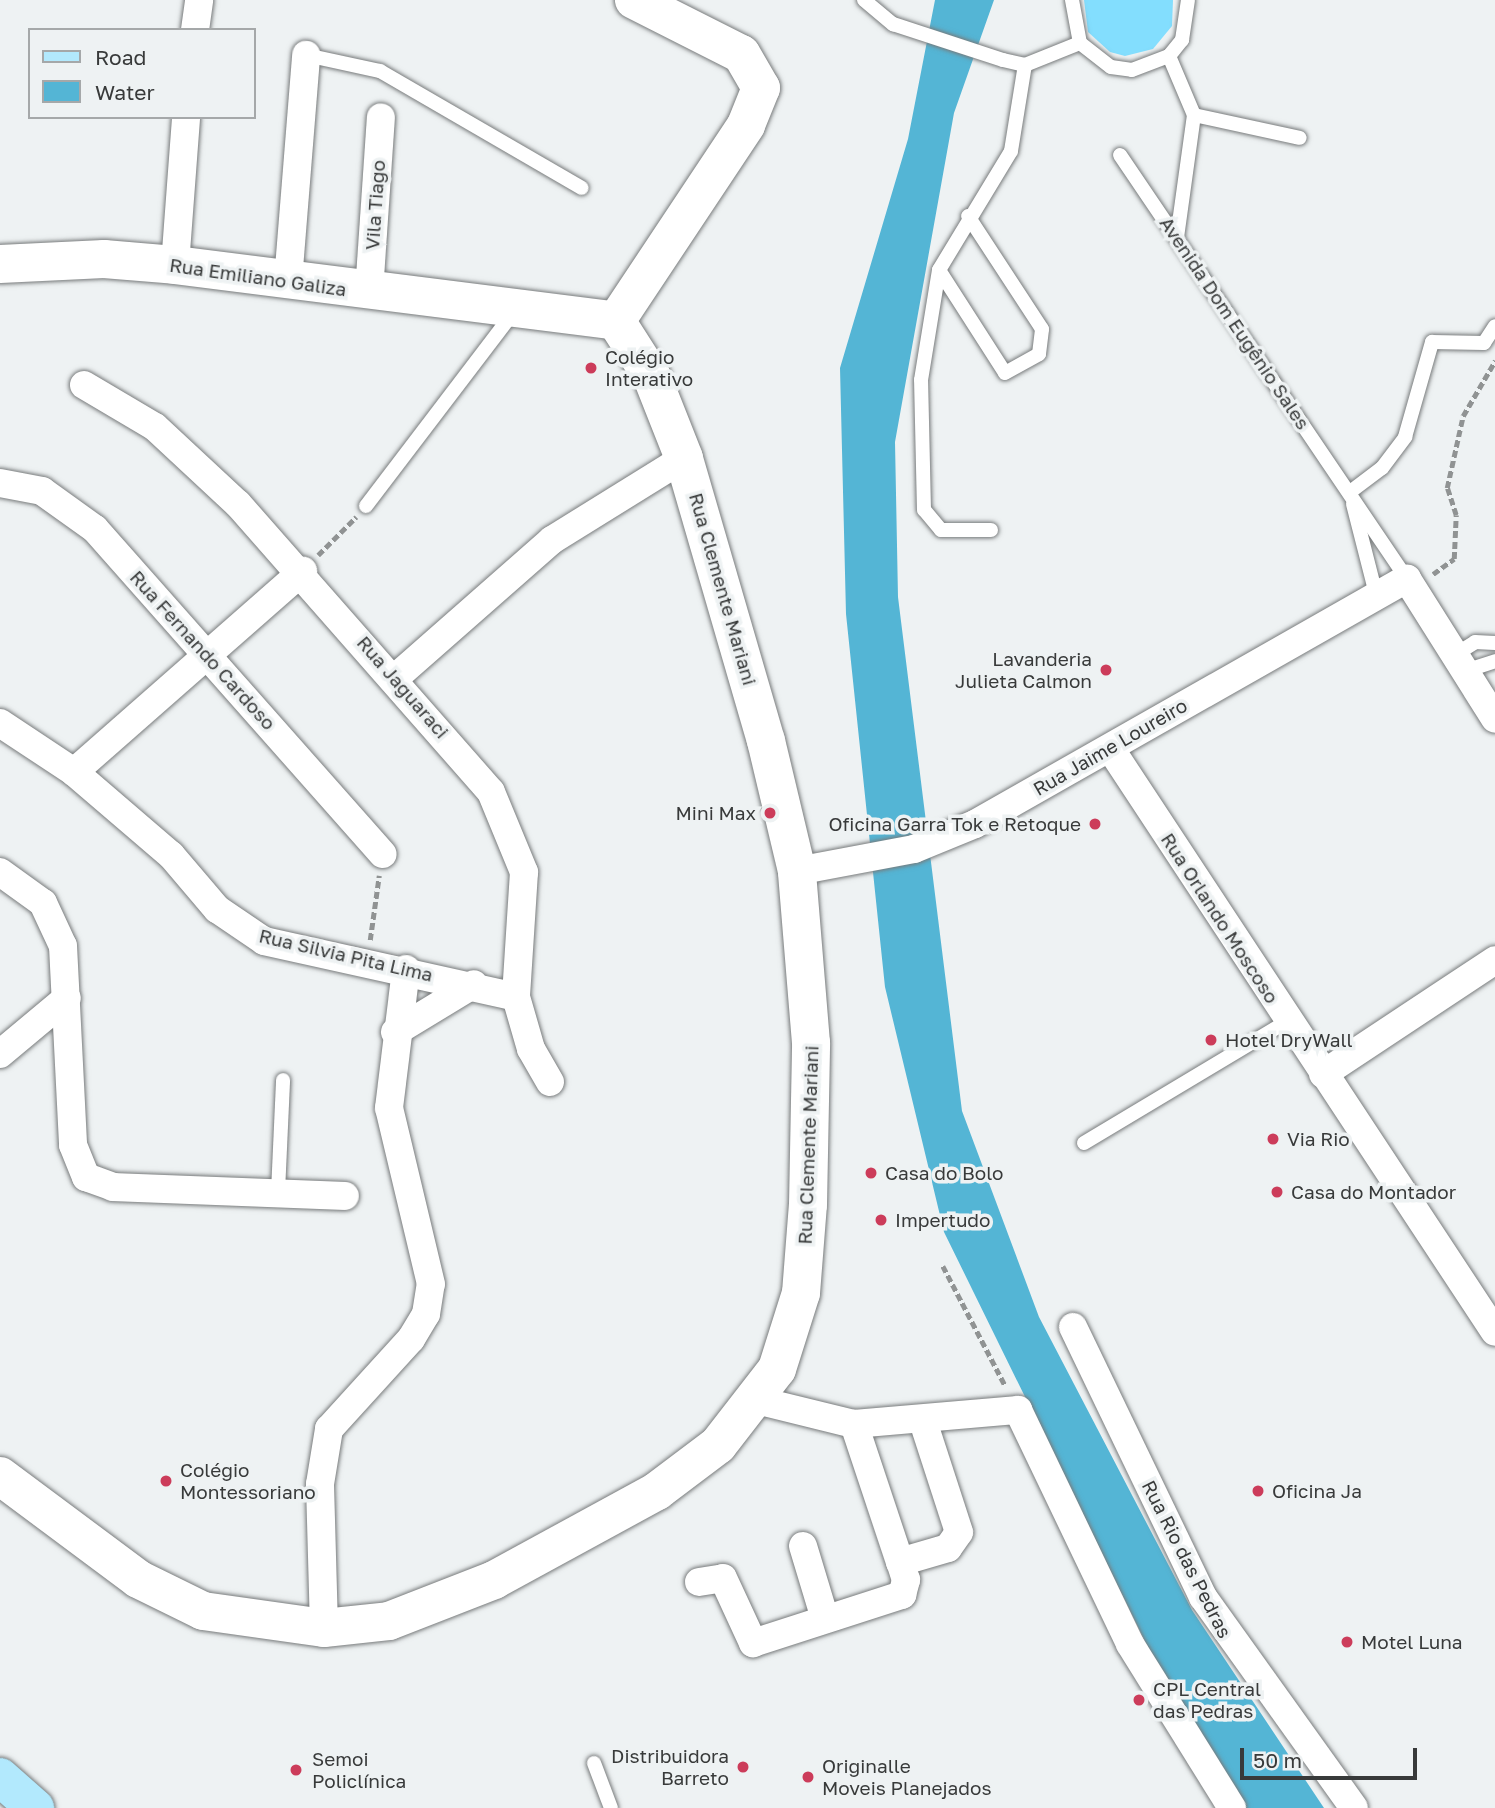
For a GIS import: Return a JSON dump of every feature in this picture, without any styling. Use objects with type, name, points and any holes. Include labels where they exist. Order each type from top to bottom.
[{"type":"street","points":[[195,28],[199,0]]},
{"type":"street","points":[[616,321],[757,106],[755,69],[741,54],[634,0]]},
{"type":"street","points":[[288,281],[306,55]]},
{"type":"street","name":"Vila Tiago","points":[[369,292],[381,117]]},
{"type":"street","points":[[175,265],[186,119]]},
{"type":"street","name":"Rua Emiliano Galiza","points":[[0,264],[104,259],[175,265],[514,311],[616,321]]},
{"type":"street","name":"Rua Clemente Mariani","points":[[0,1476],[138,1579],[232,1620],[324,1628],[389,1621],[447,1602],[564,1545],[686,1472],[756,1400],[791,1332],[808,1205],[811,1043],[797,871],[766,741],[684,458],[652,377],[616,321]]},
{"type":"street","name":"Rua Jaguaraci","points":[[85,385],[123,405],[182,450],[303,571],[477,774],[510,830],[524,872],[516,996],[531,1049],[550,1082]]},
{"type":"street","points":[[396,678],[552,540],[684,458]]},
{"type":"street","name":"Rua Fernando Cardoso","points":[[0,483],[42,491],[70,506],[207,654],[383,854]]},
{"type":"street","points":[[74,772],[303,571]]},
{"type":"street","name":"Rua Jaime Loureiro","points":[[797,871],[936,841],[1110,748],[1376,594],[1410,583]]},
{"type":"street","name":"Avenida Dom Eugênio Sales","points":[[1410,583],[1495,719]]},
{"type":"street","name":"Rua Silvia Pita Lima","points":[[0,723],[74,772],[171,855],[239,927],[264,941],[406,969],[516,996]]},
{"type":"street","name":"Rua Orlando Moscoso","points":[[1110,748],[1286,1022],[1495,1332]]},
{"type":"street","points":[[0,872],[43,903],[57,924],[67,998],[73,1145],[86,1177],[113,1187],[345,1196]]},
{"type":"street","points":[[1323,1074],[1495,960]]},
{"type":"street","points":[[324,1628],[320,1484],[329,1429],[411,1339],[426,1314],[430,1284],[390,1108],[394,1032],[406,969]]},
{"type":"street","points":[[394,1032],[474,984]]},
{"type":"street","points":[[0,1054],[67,998]]},
{"type":"street","name":"Rua Rio das Pedras","points":[[1073,1327],[1203,1597],[1354,1808]]},
{"type":"street","points":[[756,1400],[854,1424],[923,1421],[1018,1410],[1130,1644],[1232,1808]]},
{"type":"street","points":[[900,1562],[948,1548],[958,1539],[923,1421]]},
{"type":"street","points":[[699,1582],[723,1578],[753,1643],[902,1595],[906,1580],[854,1424]]},
{"type":"street","points":[[803,1546],[825,1619]]},
{"type":"lane","points":[[864,0],[881,18],[919,34],[1003,61],[1025,65],[1080,43]]},
{"type":"lane","points":[[1072,0],[1080,43],[1111,67],[1132,70],[1169,56],[1182,40],[1188,0]]},
{"type":"lane","points":[[306,55],[380,71],[582,188]]},
{"type":"lane","points":[[1169,56],[1194,115],[1177,237]]},
{"type":"lane","points":[[991,530],[941,530],[921,496],[921,380],[939,270],[968,216],[1011,151],[1025,65]]},
{"type":"lane","points":[[1194,115],[1300,138]]},
{"type":"lane","name":"Avenida Dom Eugênio Sales","points":[[1120,155],[1410,583]]},
{"type":"lane","points":[[939,270],[1005,373],[1039,355],[1042,329],[968,216]]},
{"type":"lane","points":[[366,506],[514,311]]},
{"type":"lane","points":[[1350,492],[1382,468],[1405,437],[1432,342],[1490,344],[1495,326]]},
{"type":"lane","name":"Avenida Dom Eugênio Sales","points":[[1350,492],[1376,594]]},
{"type":"lane","points":[[1459,664],[1475,642],[1495,643]]},
{"type":"lane","points":[[1459,664],[1495,661]]},
{"type":"lane","points":[[1084,1143],[1286,1022]]},
{"type":"lane","points":[[278,1192],[284,1080]]},
{"type":"lane","points":[[594,1763],[611,1808]]},
{"type":"path","points":[[1410,583],[1454,559],[1456,515],[1447,488],[1464,416],[1495,361]]},
{"type":"path","points":[[303,571],[366,506]]},
{"type":"path","points":[[367,961],[383,854]]},
{"type":"path","points":[[943,1266],[1018,1410]]},
{"type":"shaded area","points":[[1084,0],[1173,0],[1172,26],[1153,49],[1125,56],[1110,52],[1088,32]]},
{"type":"water","points":[[935,0],[994,0],[954,113],[895,442],[898,597],[962,1111],[1039,1317],[1192,1610],[1324,1808],[1246,1808],[1167,1686],[944,1232],[885,987],[846,614],[840,368],[908,139]]},
{"type":"place","name":"Colégio Interativo","points":[[591,368]]},
{"type":"place","name":"Lavanderia Julieta Calmon","points":[[1106,670]]},
{"type":"place","name":"Mini Max","points":[[770,813]]},
{"type":"place","name":"Oficina Garra Tok e Retoque","points":[[1095,824]]},
{"type":"place","name":"Hotel DryWall","points":[[1211,1040]]},
{"type":"place","name":"Via Rio","points":[[1273,1139]]},
{"type":"place","name":"Casa do Bolo","points":[[871,1173]]},
{"type":"place","name":"Casa do Montador","points":[[1277,1192]]},
{"type":"place","name":"Impertudo","points":[[881,1220]]},
{"type":"place","name":"Colégio Montessoriano","points":[[166,1481]]},
{"type":"place","name":"Oficina Ja","points":[[1258,1491]]},
{"type":"place","name":"Motel Luna","points":[[1347,1642]]},
{"type":"place","name":"CPL Central das Pedras","points":[[1139,1700]]},
{"type":"place","name":"Distribuidora Barreto","points":[[743,1767]]},
{"type":"place","name":"Semoi Policlínica","points":[[296,1770]]},
{"type":"place","name":"Originalle Moveis Planejados","points":[[808,1777]]}]
